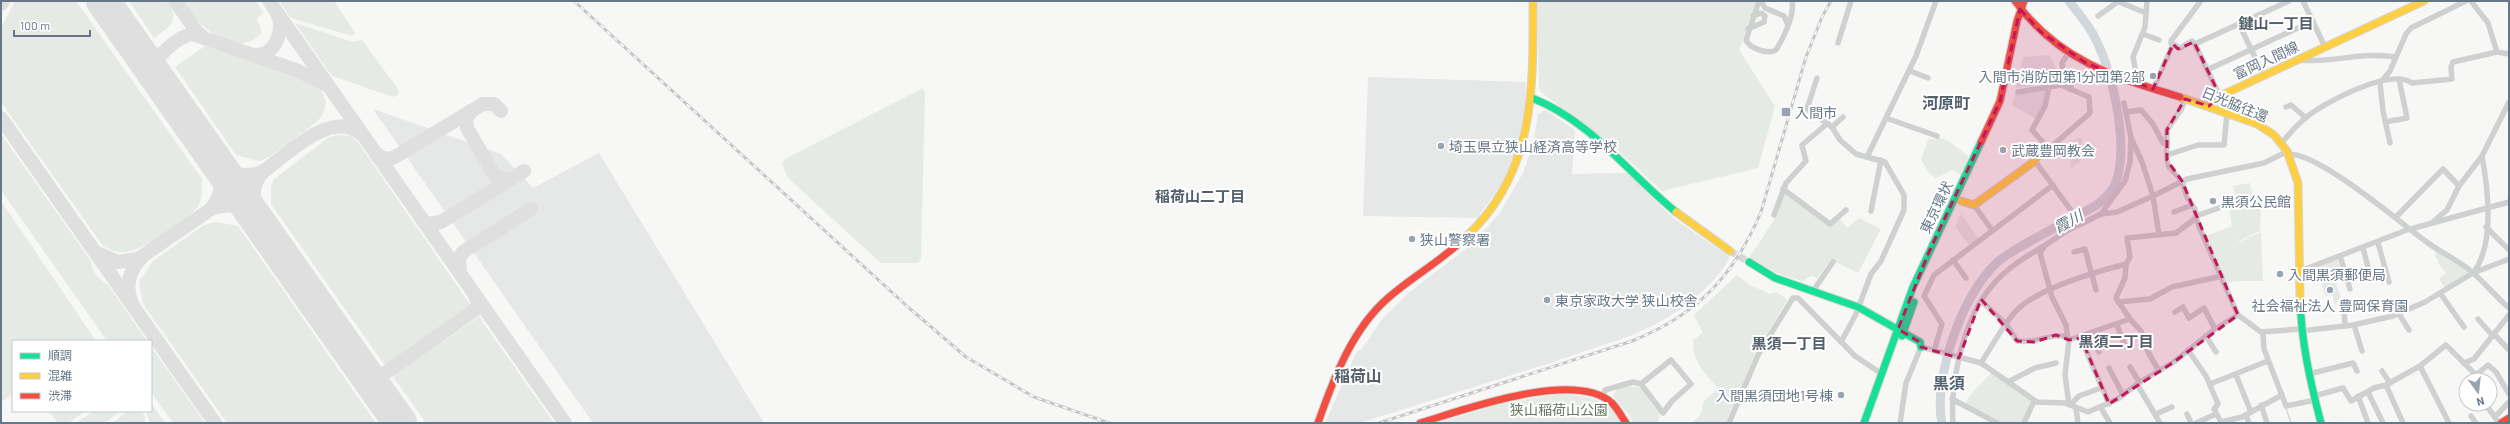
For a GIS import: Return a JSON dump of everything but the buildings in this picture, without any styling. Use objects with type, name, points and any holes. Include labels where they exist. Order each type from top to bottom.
[{"type":"main road","points":[[1318,423],[1333,382],[1355,342],[1376,310],[1387,299],[1465,239],[1492,209],[1522,151],[1530,120],[1532,98],[1533,1]]},
{"type":"main road","name":"日光脇往還","points":[[2015,1],[2041,32],[2069,52],[2093,66],[2138,84],[2227,113],[2266,129],[2282,143],[2289,153],[2298,183],[2301,330],[2309,374],[2321,423]]},
{"type":"main road","name":"東京環状","points":[[1864,423],[1882,374],[1916,296],[2006,103],[2024,1]]},
{"type":"main road","name":"東京環状","points":[[1871,423],[1928,254],[2000,101],[2023,12],[2030,1]]},
{"type":"main road","name":"富岡入間線","points":[[2209,106],[2220,96],[2424,1]]},
{"type":"main road","points":[[1532,98],[1550,105],[1592,135],[1682,217],[1730,251]]},
{"type":"main road","points":[[1961,201],[1974,205],[2035,161]]},
{"type":"main road","points":[[1749,262],[1775,278],[1858,308],[1920,342],[1921,347]]},
{"type":"main road","points":[[1420,423],[1500,399],[1542,390],[1572,390],[1602,397],[1612,404],[1626,423]]},
{"type":"main road","points":[[2499,423],[2509,418]]},
{"type":"street","points":[[1787,24],[1786,18],[1781,14],[1765,8],[1760,1],[1748,29],[1746,40],[1748,44],[1773,52],[1777,49],[1787,24],[1792,11],[1792,1]]},
{"type":"street","points":[[1838,43],[1851,1]]},
{"type":"street","points":[[1867,157],[1910,71],[1936,1]]},
{"type":"street","points":[[2098,16],[2110,4],[2119,1],[2146,13]]},
{"type":"street","points":[[2138,84],[2133,57],[2143,34],[2147,1]]},
{"type":"street","points":[[2153,89],[2173,44],[2180,48],[2192,42],[2195,44],[2289,1]]},
{"type":"street","points":[[2303,1],[2325,47]]},
{"type":"street","points":[[2390,143],[2385,122],[2380,83],[2390,71],[2406,34],[2411,28],[2466,1]]},
{"type":"street","points":[[2471,1],[2488,23],[2497,52]]},
{"type":"street","points":[[2171,44],[2171,41],[2200,2]]},
{"type":"street","points":[[1781,14],[1792,11]]},
{"type":"street","points":[[1748,29],[1764,22],[1764,16],[1761,13],[1753,16]]},
{"type":"street","points":[[2207,70],[2313,21]]},
{"type":"street","points":[[2239,24],[2264,76]]},
{"type":"street","points":[[2143,34],[2158,40]]},
{"type":"street","points":[[2195,44],[2220,96]]},
{"type":"street","points":[[2069,52],[2062,66],[2063,71],[2073,79],[2070,89]]},
{"type":"street","points":[[2282,143],[2306,118],[2342,96],[2383,80],[2406,79],[2412,83],[2452,78],[2451,67],[2453,62],[2497,52],[2509,54]]},
{"type":"street","points":[[2298,60],[2309,61],[2351,56],[2396,57]]},
{"type":"street","points":[[1910,71],[1928,78]]},
{"type":"street","points":[[1817,78],[1807,109],[1830,125],[1840,140],[1856,154],[1881,160],[1889,166],[1904,195],[1904,210],[1881,261],[1871,274],[1858,308],[1841,342]]},
{"type":"street","points":[[2385,122],[2407,118],[2399,79]]},
{"type":"street","points":[[2018,92],[2061,85],[2089,97],[2090,113],[2035,161],[2080,223]]},
{"type":"street","points":[[2049,87],[2045,106],[2032,130],[2049,149]]},
{"type":"street","points":[[2185,99],[2181,110],[2167,130],[2169,167],[2182,181],[2187,197],[2192,205],[2238,315],[2251,326],[2263,333],[2354,325],[2399,314],[2440,293],[2473,273],[2509,259]]},
{"type":"street","points":[[2432,222],[2447,210],[2459,186],[2482,156],[2509,102]]},
{"type":"street","points":[[2101,214],[2125,180],[2130,162],[2131,138],[2124,103]]},
{"type":"street","points":[[2286,107],[2291,105],[2306,118]]},
{"type":"street","points":[[2126,112],[2141,110],[2153,124],[2163,144],[2167,142]]},
{"type":"street","points":[[2168,155],[2198,146],[2224,145],[2227,113]]},
{"type":"street","points":[[1774,215],[1783,188],[1806,161],[1802,145],[1843,117]]},
{"type":"street","points":[[1886,118],[1937,136]]},
{"type":"street","points":[[2131,138],[2142,162],[2154,196],[2159,235]]},
{"type":"street","points":[[1953,423],[1952,399],[1958,358],[1981,301],[1999,278],[2045,245],[2080,223],[2101,214],[2116,212],[2154,196],[2182,181],[2264,163],[2289,153],[2304,156],[2315,162],[2396,217],[2473,273],[2509,308]]},
{"type":"street","points":[[2473,273],[2480,258],[2488,207],[2482,156]]},
{"type":"street","points":[[1870,211],[1881,160]]},
{"type":"street","points":[[2396,217],[2443,169],[2459,186]]},
{"type":"street","points":[[1937,352],[1942,324],[1924,296],[1934,275],[2053,185]]},
{"type":"street","points":[[1783,188],[1830,224],[1846,210]]},
{"type":"street","points":[[2159,370],[2146,348],[2141,330],[2130,319],[2116,298],[2125,278],[2126,264],[2130,257],[2127,238],[2176,233],[2196,217],[2230,204],[2234,199]]},
{"type":"street","points":[[2300,271],[2432,222],[2509,202]]},
{"type":"street","points":[[1974,205],[1992,230]]},
{"type":"street","points":[[2174,212],[2192,205]]},
{"type":"street","points":[[2486,227],[2509,250]]},
{"type":"street","points":[[2378,243],[2389,282]]},
{"type":"street","points":[[2045,245],[2040,253],[2049,289],[2066,325],[2068,339],[2065,375],[2069,404]]},
{"type":"street","points":[[2363,248],[2369,271]]},
{"type":"street","points":[[2074,252],[2085,249],[2096,290]]},
{"type":"street","points":[[2340,256],[2350,289]]},
{"type":"street","points":[[1953,260],[1966,278]]},
{"type":"street","points":[[1813,291],[1833,262]]},
{"type":"street","points":[[1981,363],[2006,324],[2022,305],[2049,289],[2126,264]]},
{"type":"street","points":[[2118,302],[2150,299],[2172,288],[2222,276]]},
{"type":"street","points":[[2440,293],[2464,327]]},
{"type":"street","points":[[1729,423],[1759,353],[1793,298],[1798,298],[1855,356],[1882,374]]},
{"type":"street","points":[[1981,301],[2006,324],[2017,341],[2034,342],[2056,335],[2068,339],[2080,337],[2090,332],[2116,325],[2130,319]]},
{"type":"street","points":[[2345,326],[2344,308],[2358,304]]},
{"type":"street","points":[[2175,312],[2183,307],[2189,318],[2204,308],[2216,329]]},
{"type":"street","points":[[2399,314],[2409,330]]},
{"type":"street","points":[[1900,423],[1906,383],[1921,347],[1981,363],[2034,401],[2069,404],[2088,412],[2109,404],[2123,395],[2159,370],[2174,362],[2206,336],[2238,315]]},
{"type":"street","points":[[2464,363],[2474,359],[2509,315]]},
{"type":"street","points":[[2478,319],[2509,350]]},
{"type":"street","points":[[2116,325],[2125,346]]},
{"type":"street","points":[[2354,325],[2362,351]]},
{"type":"street","points":[[2090,332],[2099,352]]},
{"type":"street","points":[[2263,333],[2264,349],[2286,406],[2344,388],[2351,401],[2358,396],[2388,384],[2420,366],[2446,345],[2476,375],[2488,365],[2496,372],[2509,394]]},
{"type":"street","points":[[2206,336],[2216,352]]},
{"type":"street","points":[[2080,337],[2100,388],[2109,404]]},
{"type":"street","points":[[2188,350],[2210,384],[2218,404],[2214,408],[2221,422],[2230,422],[2282,395]]},
{"type":"street","points":[[1602,397],[1605,390],[1633,382],[1641,384],[1663,413],[1672,401],[1691,384],[1671,360],[1641,384]]},
{"type":"street","points":[[2210,384],[2236,375],[2268,361]]},
{"type":"street","points":[[2008,382],[2034,368],[2056,363]]},
{"type":"street","points":[[2309,374],[2353,363],[2357,371]]},
{"type":"street","points":[[2420,366],[2449,423]]},
{"type":"street","points":[[2130,367],[2160,423]]},
{"type":"street","points":[[2109,368],[2123,395]]},
{"type":"street","points":[[2382,371],[2403,423]]},
{"type":"street","points":[[2236,375],[2248,413],[2249,423]]},
{"type":"street","points":[[2069,404],[2079,396],[2100,388]]},
{"type":"street","points":[[2368,392],[2383,423]]},
{"type":"street","points":[[2358,396],[2368,423]]},
{"type":"street","points":[[1952,399],[1997,423]]},
{"type":"street","points":[[2024,423],[2034,401]]},
{"type":"street","points":[[2494,417],[2509,402]]},
{"type":"street","points":[[2261,405],[2267,423]]},
{"type":"street","points":[[2156,414],[2172,407]]},
{"type":"street","points":[[2076,408],[2078,423]]},
{"type":"street","points":[[2100,408],[2110,423]]},
{"type":"street","points":[[2491,412],[2499,423]]},
{"type":"street","points":[[2187,414],[2191,423]]},
{"type":"street","points":[[2196,423],[2216,414]]},
{"type":"street","points":[[2470,416],[2476,423]]},
{"type":"highlighted area","points":[[2020,9],[2041,32],[2086,63],[2153,89],[2173,44],[2178,49],[2194,42],[2220,96],[2209,106],[2185,99],[2167,130],[2167,160],[2182,181],[2238,315],[2174,362],[2109,404],[2081,338],[2069,340],[2056,335],[2034,342],[2017,341],[1981,299],[1959,358],[1921,347],[1921,343],[1898,329],[1928,254],[2000,101]]},
{"type":"shaded area","points":[[2049,55],[2060,75],[2061,81],[2016,88],[2023,57]]},
{"type":"shaded area","name":"埼玉県立狭山経済高等学校","points":[[1368,77],[1526,82],[1525,108],[1516,151],[1501,185],[1477,218],[1363,216]]},
{"type":"shaded area","points":[[2044,89],[2046,92],[2043,106],[2036,119],[2012,105],[2015,94]]},
{"type":"shaded area","points":[[373,109],[501,154],[533,188],[599,153],[764,423],[593,423]]},
{"type":"shaded area","name":"東京家政大学 狭山校舎","points":[[1545,110],[1575,130],[1572,174],[1627,173],[1673,218],[1730,257],[1725,266],[1713,281],[1686,306],[1656,324],[1630,336],[1360,423],[1325,423],[1357,351],[1362,349],[1382,319],[1407,294],[1472,244],[1499,214],[1523,173],[1533,143],[1538,114]]},
{"type":"shaded area","points":[[2337,259],[2342,272],[2333,274],[2341,298],[2344,300],[2334,304],[2333,295],[2325,296],[2317,267]]},
{"type":"green space","points":[[15,1],[76,1],[202,179],[200,203],[198,206],[185,219],[165,234],[143,246],[126,252],[117,252],[103,246],[1,102],[1,28]]},
{"type":"green space","points":[[129,1],[167,1],[173,14],[172,22],[165,30],[154,38]]},
{"type":"green space","points":[[182,1],[256,1],[264,13],[257,18],[262,32],[252,41],[240,44],[229,42],[208,30]]},
{"type":"green space","points":[[279,1],[334,1],[355,33],[352,36],[291,18]]},
{"type":"green space","points":[[1537,1],[1756,1],[1739,50],[1775,106],[1758,168],[1662,191],[1612,145],[1542,93],[1539,88]]},
{"type":"green space","points":[[295,23],[353,42],[362,40],[398,89],[399,94],[393,97],[332,76]]},
{"type":"green space","points":[[205,46],[312,82],[321,89],[326,102],[324,112],[318,121],[269,157],[259,161],[236,155],[175,67]]},
{"type":"green space","points":[[923,88],[925,93],[921,258],[919,262],[916,263],[881,263],[788,178],[782,163],[785,159]]},
{"type":"green space","points":[[1,134],[91,261],[92,268],[96,275],[108,285],[146,340],[106,340],[1,190]]},
{"type":"green space","points":[[336,135],[350,136],[357,141],[471,306],[386,367],[271,204],[271,187],[274,179],[328,138]]},
{"type":"green space","points":[[1937,137],[1949,141],[1969,157],[1961,175],[1952,170],[1936,178],[1930,174],[1921,160],[1929,138],[1936,140]]},
{"type":"green space","points":[[2082,137],[2081,161],[2071,168],[2069,142]]},
{"type":"green space","points":[[2250,183],[2253,199],[2261,200],[2260,231],[2239,241],[2233,229],[2239,242],[2261,232],[2263,281],[2235,281],[2227,284],[2206,236],[2232,226],[2229,207],[2236,200],[2233,186]]},
{"type":"green space","points":[[1785,192],[1830,225],[1839,218],[1847,228],[1859,218],[1881,229],[1858,273],[1831,260],[1817,278],[1811,276],[1802,281],[1777,273],[1749,258],[1776,217]]},
{"type":"green space","points":[[1,201],[95,340],[12,340],[12,395],[1,402]]},
{"type":"green space","points":[[1961,214],[1979,239],[1970,246],[1955,227]]},
{"type":"green space","points":[[216,222],[238,226],[376,423],[227,423],[143,304],[139,282],[153,261],[204,225]]},
{"type":"green space","points":[[2436,250],[2455,261],[2469,273],[2445,288],[2439,279],[2446,273],[2437,262],[2439,261],[2435,256]]},
{"type":"green space","points":[[1737,275],[1750,285],[1770,294],[1777,292],[1787,300],[1756,353],[1726,423],[1691,423],[1700,416],[1704,401],[1718,388],[1700,367],[1695,355],[1693,340],[1703,333],[1694,315]]},
{"type":"green space","points":[[479,317],[554,423],[426,423],[394,378],[395,374]]},
{"type":"green space","points":[[152,348],[205,423],[173,423],[152,393]]},
{"type":"green space","points":[[1992,372],[2031,400],[2021,423],[1999,423],[1966,404],[1973,392]]},
{"type":"green space","points":[[1626,386],[1642,388],[1653,406],[1660,413],[1658,423],[1632,423],[1631,417],[1613,396],[1617,389]]},
{"type":"green space","name":"狭山稲荷山公園","points":[[1557,394],[1575,395],[1594,399],[1603,403],[1617,414],[1621,423],[1438,423],[1500,404]]},
{"type":"green space","points":[[152,404],[165,423],[150,423],[146,412],[152,412]]},
{"type":"green space","points":[[50,412],[84,412],[68,423],[58,423]]},
{"type":"green space","points":[[92,412],[119,412],[105,423],[76,423]]},
{"type":"green space","points":[[127,412],[142,412],[145,416],[145,422],[112,423]]},
{"type":"waterway","name":"霞川","points":[[1942,423],[1940,404],[1942,381],[1947,356],[1955,331],[1978,285],[1992,268],[2007,255],[2095,206],[2108,195],[2115,185],[2121,151],[2120,131],[2113,90],[2108,70],[2093,33],[2069,1]]},
{"type":"waterway","points":[[2286,408],[2291,423]]},
{"type":"taxiway","points":[[175,1],[197,32],[204,38]]},
{"type":"taxiway","points":[[269,1],[565,423]]},
{"type":"taxiway","points":[[255,55],[268,52],[276,42],[280,29],[278,15]]},
{"type":"taxiway","points":[[154,74],[154,68],[161,55],[173,43],[192,34],[296,70],[325,84]]},
{"type":"taxiway","points":[[139,52],[151,57],[161,54]]},
{"type":"taxiway","points":[[376,154],[384,159],[393,158],[483,104],[494,104],[501,111]]},
{"type":"taxiway","points":[[472,110],[466,119],[467,128],[494,174],[501,179],[511,179]]},
{"type":"taxiway","points":[[1,118],[215,423]]},
{"type":"taxiway","points":[[217,163],[234,173],[252,175],[265,170],[311,136],[324,130],[337,127],[350,128],[361,134]]},
{"type":"taxiway","points":[[211,209],[218,198],[221,187],[221,175],[217,163]]},
{"type":"taxiway","points":[[257,219],[253,199],[257,181],[265,170]]},
{"type":"taxiway","points":[[423,221],[430,224],[441,222],[524,171]]},
{"type":"taxiway","points":[[97,253],[118,262],[138,259],[211,209],[217,207],[236,206],[247,211],[257,219]]},
{"type":"taxiway","points":[[460,274],[459,258],[463,252],[531,209]]},
{"type":"taxiway","points":[[131,301],[128,289],[130,278],[134,267],[142,257]]},
{"type":"taxiway","points":[[382,396],[380,383],[384,374],[475,310],[478,304],[475,295]]},
{"type":"runway","points":[[103,1],[400,423]]},
{"type":"tunnel","points":[[1730,251],[1749,262]]},
{"type":"railway","points":[[574,1],[908,307],[966,357],[1034,397],[1109,423]]},
{"type":"railway","points":[[1379,423],[1632,341],[1655,331],[1676,319],[1711,291],[1739,256],[1761,212],[1806,57],[1822,17],[1831,1]]},
{"type":"traffic: fast","points":[[1532,98],[1573,120],[1591,134],[1676,212]]},
{"type":"traffic: fast","points":[[1864,423],[1913,287],[1981,142]]},
{"type":"traffic: fast","points":[[1749,262],[1775,278],[1858,307],[1920,342],[1921,347]]},
{"type":"traffic: fast","points":[[2300,297],[2302,329],[2307,361],[2321,423]]},
{"type":"traffic: fast","points":[[1902,336],[1914,302]]},
{"type":"traffic: slow","points":[[1467,236],[1490,211],[1506,184],[1518,156],[1526,127],[1530,96],[1533,1]]},
{"type":"traffic: slow","points":[[2209,106],[2220,96],[2424,1]]},
{"type":"traffic: slow","points":[[2180,97],[2257,124],[2274,135],[2287,151],[2298,183],[2300,297]]},
{"type":"traffic: slow","points":[[1961,201],[1974,205],[2035,161]]},
{"type":"traffic: slow","points":[[1676,212],[1730,251]]},
{"type":"traffic: jam","points":[[2015,1],[2032,21],[2050,38],[2089,64],[2132,82],[2180,97]]},
{"type":"traffic: jam","points":[[1981,142],[2000,101],[2017,21],[2024,1]]},
{"type":"traffic: jam","points":[[1318,423],[1330,390],[1345,356],[1354,340],[1375,311],[1388,298],[1448,253],[1467,236]]},
{"type":"traffic: jam","points":[[1420,423],[1518,395],[1546,391],[1572,390],[1595,394],[1612,403],[1626,423]]},
{"type":"traffic: jam","points":[[2501,423],[2509,418]]},
{"type":"place","name":"入間市消防団第1分団第2部","points":[[2153,76]]},
{"type":"place","name":"入間市","points":[[1786,112]]},
{"type":"place","name":"埼玉県立狭山経済高等学校","points":[[1441,146]]},
{"type":"place","name":"武蔵豊岡教会","points":[[2003,150]]},
{"type":"place","name":"黒須公民館","points":[[2213,201]]},
{"type":"place","name":"狭山警察署","points":[[1412,239]]},
{"type":"place","name":"入間黒須郵便局","points":[[2280,274]]},
{"type":"place","name":"社会福祉法人 豊岡保育園","points":[[2330,290]]},
{"type":"place","name":"東京家政大学 狭山校舎","points":[[1547,300]]},
{"type":"place","name":"入間黒須団地1号棟","points":[[1841,395]]},
{"type":"district","name":"鍵山一丁目","points":[[2276,23]]},
{"type":"district","name":"河原町","points":[[1946,102]]},
{"type":"district","name":"稲荷山二丁目","points":[[1200,196]]},
{"type":"district","name":"黒須二丁目","points":[[2116,341]]},
{"type":"district","name":"黒須一丁目","points":[[1789,343]]},
{"type":"district","name":"稲荷山","points":[[1358,375]]},
{"type":"district","name":"黒須","points":[[1949,382]]}]
